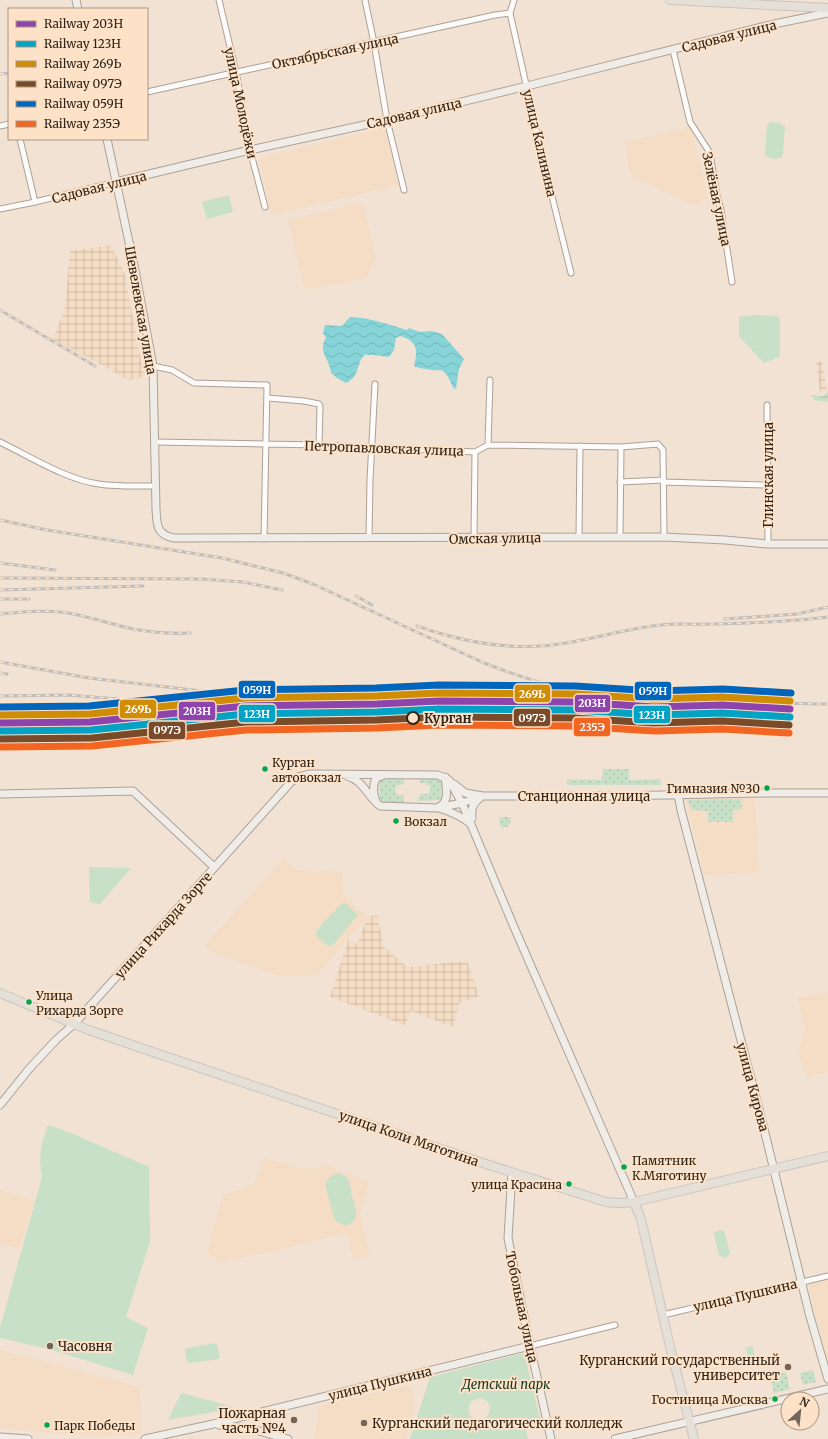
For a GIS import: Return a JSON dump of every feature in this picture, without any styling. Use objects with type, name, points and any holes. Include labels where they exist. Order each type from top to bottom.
[{"type":"main road","points":[[670,0],[827,12]]},
{"type":"main road","name":"Садовая улица","points":[[116,182],[250,150],[387,120],[827,12]]},
{"type":"main road","name":"Шевелевская улица","points":[[107,140],[136,270],[154,366],[155,486],[158,527],[163,534]]},
{"type":"main road","name":"Омская улица","points":[[163,534],[174,538],[664,537],[768,544],[828,544]]},
{"type":"main road","name":"улица Рихарда Зорге","points":[[0,1105],[33,1064],[74,1024],[291,782],[311,774],[444,778]]},
{"type":"main road","points":[[341,774],[358,781],[374,801],[380,806]]},
{"type":"main road","points":[[380,806],[375,799],[374,783],[376,778],[384,775]]},
{"type":"main road","points":[[444,778],[462,803],[472,824],[514,927],[641,1219],[694,1439]]},
{"type":"main road","points":[[437,808],[444,804],[446,800],[444,778]]},
{"type":"main road","name":"Станционная улица","points":[[444,778],[465,793],[483,796],[828,793]]},
{"type":"main road","points":[[0,794],[133,790],[214,867]]},
{"type":"main road","name":"улица Кирова","points":[[678,795],[828,1379]]},
{"type":"main road","points":[[472,824],[471,810],[473,804],[483,796]]},
{"type":"main road","name":"Станционная улица","points":[[380,806],[437,808],[462,803],[483,796]]},
{"type":"main road","points":[[437,808],[454,812],[472,824]]},
{"type":"main road","name":"улица Коли Мяготина","points":[[0,993],[74,1024],[141,1048],[606,1202],[619,1204],[634,1202],[828,1156]]},
{"type":"main road","name":"Тобольная улица","points":[[512,1172],[508,1238],[551,1439]]},
{"type":"main road","name":"улица Пушкина","points":[[145,1439],[213,1424],[530,1346]]},
{"type":"main road","points":[[615,1439],[828,1389]]},
{"type":"main road","points":[[213,1424],[248,1428],[288,1439]]},
{"type":"main road","points":[[0,1437],[28,1439]]},
{"type":"street","name":"улица Молодёжи","points":[[219,0],[236,72],[250,150],[265,207]]},
{"type":"street","points":[[365,0],[387,120],[404,190]]},
{"type":"street","points":[[510,13],[514,0]]},
{"type":"street","name":"Октябрьская улица","points":[[148,92],[374,43],[494,15],[510,13]]},
{"type":"street","name":"улица Калинина","points":[[510,13],[543,160],[571,273]]},
{"type":"street","name":"Зелёная улица","points":[[673,50],[690,122],[710,152],[717,196],[722,210],[732,282]]},
{"type":"street","points":[[20,140],[35,202]]},
{"type":"street","name":"Садовая улица","points":[[0,209],[116,182]]},
{"type":"street","points":[[154,366],[172,370],[194,383],[267,385],[268,398],[265,445],[264,538]]},
{"type":"street","points":[[488,445],[490,380]]},
{"type":"street","points":[[369,538],[370,480],[375,384]]},
{"type":"street","points":[[268,398],[304,401],[319,404],[319,445]]},
{"type":"street","name":"Глинская улица","points":[[767,405],[768,544]]},
{"type":"street","points":[[0,442],[80,480],[99,484],[155,486]]},
{"type":"street","name":"Петропавловская улица","points":[[155,442],[319,445],[475,452],[488,445],[621,447],[658,444],[663,450],[664,481]]},
{"type":"street","points":[[579,537],[580,446]]},
{"type":"street","points":[[620,537],[621,447]]},
{"type":"street","points":[[474,538],[475,452]]},
{"type":"street","points":[[664,481],[664,537]]},
{"type":"street","points":[[620,482],[664,481],[767,485]]},
{"type":"street","name":"улица Пушкина","points":[[663,1314],[828,1276]]},
{"type":"street","name":"улица Пушкина","points":[[530,1346],[615,1325]]},
{"type":"shaded area","points":[[691,127],[708,197],[698,204],[692,204],[635,178],[629,169],[626,142]]},
{"type":"shaded area","points":[[384,128],[399,185],[271,215],[259,158]]},
{"type":"shaded area","points":[[356,204],[363,204],[376,258],[366,278],[305,290],[288,220]]},
{"type":"shaded area","points":[[111,245],[125,275],[144,377],[129,380],[53,339],[65,309],[70,251]]},
{"type":"shaded area","points":[[822,361],[827,391],[820,392],[816,362]]},
{"type":"shaded area","name":"Гимназия №30","points":[[755,797],[759,873],[704,875],[685,798]]},
{"type":"shaded area","points":[[283,859],[296,870],[342,872],[343,895],[367,917],[317,974],[284,977],[207,950],[205,945]]},
{"type":"shaded area","points":[[377,915],[384,947],[407,967],[467,961],[479,996],[460,1002],[453,1027],[411,1011],[405,1025],[330,997],[348,940],[357,944],[368,917]]},
{"type":"shaded area","points":[[828,992],[828,1072],[807,1077],[798,1054],[805,1030],[798,998]]},
{"type":"shaded area","points":[[264,1157],[306,1170],[326,1165],[369,1183],[360,1214],[370,1255],[353,1259],[346,1233],[270,1252],[219,1262],[207,1252],[223,1195],[254,1185]]},
{"type":"shaded area","points":[[0,1190],[34,1200],[19,1249],[0,1244]]},
{"type":"shaded area","points":[[828,1277],[828,1369],[808,1281]]},
{"type":"shaded area","points":[[0,1350],[140,1387],[141,1434],[90,1436],[0,1428]]},
{"type":"shaded area","name":"Курганский педагогический колледж","points":[[412,1385],[415,1405],[406,1439],[314,1439],[319,1406]]},
{"type":"green space","points":[[770,122],[780,123],[785,127],[782,157],[770,158],[765,154],[767,125]]},
{"type":"green space","points":[[229,195],[233,212],[207,219],[202,202]]},
{"type":"green space","points":[[754,315],[779,317],[780,357],[764,363],[739,336],[739,317]]},
{"type":"green space","points":[[828,391],[828,402],[814,400],[814,398],[811,397],[811,395],[824,396]]},
{"type":"green space","points":[[603,769],[629,769],[629,780],[660,779],[661,785],[567,785],[567,779],[602,780]]},
{"type":"green space","points":[[420,778],[438,778],[442,781],[441,800],[418,801],[420,794],[427,794],[430,792],[430,787],[425,783],[420,783]]},
{"type":"green space","points":[[404,779],[404,784],[395,787],[398,795],[404,795],[404,802],[380,801],[379,784],[380,780]]},
{"type":"green space","points":[[741,799],[742,809],[733,810],[733,822],[708,822],[708,811],[691,810],[688,800]]},
{"type":"green space","points":[[500,817],[511,817],[509,826],[502,828],[499,821]]},
{"type":"green space","points":[[89,867],[131,868],[100,904],[90,902]]},
{"type":"green space","points":[[345,903],[357,914],[357,916],[332,946],[328,946],[316,936],[316,931],[341,904]]},
{"type":"green space","points":[[48,1125],[71,1133],[149,1167],[150,1241],[126,1317],[148,1328],[133,1375],[52,1350],[0,1338],[0,1328],[42,1177],[40,1162],[41,1151]]},
{"type":"green space","points":[[338,1173],[344,1175],[350,1184],[356,1209],[356,1217],[351,1224],[343,1225],[335,1220],[328,1195],[326,1183],[329,1177]]},
{"type":"green space","points":[[720,1230],[724,1231],[730,1253],[725,1258],[719,1255],[714,1233]]},
{"type":"green space","points":[[216,1343],[219,1359],[190,1363],[186,1360],[186,1348]]},
{"type":"green space","points":[[752,1346],[755,1355],[748,1356],[745,1348]]},
{"type":"green space","name":"Детский парк","points":[[524,1353],[542,1427],[526,1430],[528,1439],[410,1439],[430,1377]],"holes":[[[478,1398],[485,1400],[489,1404],[490,1409],[486,1417],[481,1420],[471,1416],[468,1409],[471,1402]]]},
{"type":"green space","points":[[813,1370],[816,1382],[803,1385],[800,1373]]},
{"type":"green space","points":[[786,1372],[790,1389],[774,1393],[770,1376]]},
{"type":"green space","points":[[181,1393],[231,1406],[231,1409],[168,1420]]},
{"type":"water","points":[[350,317],[372,320],[407,330],[409,328],[420,332],[431,331],[442,334],[464,359],[459,369],[456,388],[454,389],[447,375],[442,370],[428,370],[414,366],[416,356],[415,347],[406,338],[400,336],[396,338],[394,350],[389,357],[364,355],[361,359],[356,374],[351,380],[346,383],[337,378],[331,373],[323,351],[326,338],[323,333],[325,325],[340,326],[343,325]]},
{"type":"railway","points":[[0,74],[8,73]]},
{"type":"railway","points":[[0,310],[95,366]]},
{"type":"railway","points":[[0,520],[47,530],[222,558],[283,573],[313,584],[484,663],[560,688],[618,696],[692,697],[777,703],[828,704]]},
{"type":"railway","points":[[0,563],[55,570]]},
{"type":"railway","points":[[0,578],[202,579],[243,582],[282,590]]},
{"type":"railway","points":[[0,590],[143,586]]},
{"type":"railway","points":[[356,596],[372,605]]},
{"type":"railway","points":[[0,599],[29,599]]},
{"type":"railway","points":[[725,619],[797,614],[828,607]]},
{"type":"railway","points":[[0,614],[36,611],[64,612],[139,630],[164,633],[190,633]]},
{"type":"railway","points":[[417,626],[472,641],[528,647],[566,643],[637,628],[661,625],[771,622],[828,617]]},
{"type":"railway","points":[[0,662],[89,678],[262,698]]},
{"type":"railway","points":[[0,673],[7,674]]},
{"type":"railway","points":[[0,696],[69,695],[117,699]]},
{"type":"railway","points":[[133,719],[183,718]]},
{"type":"railway","points":[[90,722],[124,722]]},
{"type":"rail line","name":"059Н","points":[[0,707],[89,706],[245,690],[376,688],[439,685],[575,686],[654,691],[723,689],[791,693]]},
{"type":"rail line","name":"269Ь","points":[[0,715],[90,714],[245,698],[377,696],[439,693],[575,694],[654,699],[722,697],[790,701]]},
{"type":"rail line","name":"203Н","points":[[0,723],[90,722],[245,706],[377,704],[439,701],[575,702],[654,707],[722,705],[790,709]]},
{"type":"rail line","name":"123Н","points":[[0,731],[91,730],[245,714],[377,712],[439,709],[575,710],[654,715],[722,713],[790,717]]},
{"type":"rail line","name":"097Э","points":[[0,739],[92,738],[246,722],[377,720],[439,717],[574,718],[654,723],[722,721],[789,725]]},
{"type":"rail line","name":"235Э","points":[[0,747],[92,746],[246,730],[377,728],[439,725],[574,726],[655,731],[722,729],[789,733]]},
{"type":"place","name":"Курган","points":[[413,718]]},
{"type":"place","name":"Курган автовокзал","points":[[265,769]]},
{"type":"place","name":"Гимназия №30","points":[[767,788]]},
{"type":"place","name":"Вокзал","points":[[396,821]]},
{"type":"place","name":"Улица Рихарда Зорге","points":[[29,1002]]},
{"type":"place","name":"Памятник К.Мяготину","points":[[624,1167]]},
{"type":"place","name":"улица Красина","points":[[569,1184]]},
{"type":"place","name":"Часовня","points":[[50,1346]]},
{"type":"place","name":"Курганский государственный университет","points":[[788,1367]]},
{"type":"place","name":"Гостиница Москва","points":[[775,1399]]},
{"type":"place","name":"Пожарная часть №4","points":[[294,1420]]},
{"type":"place","name":"Курганский педагогический колледж","points":[[364,1423]]},
{"type":"place","name":"Парк Победы","points":[[47,1425]]}]
